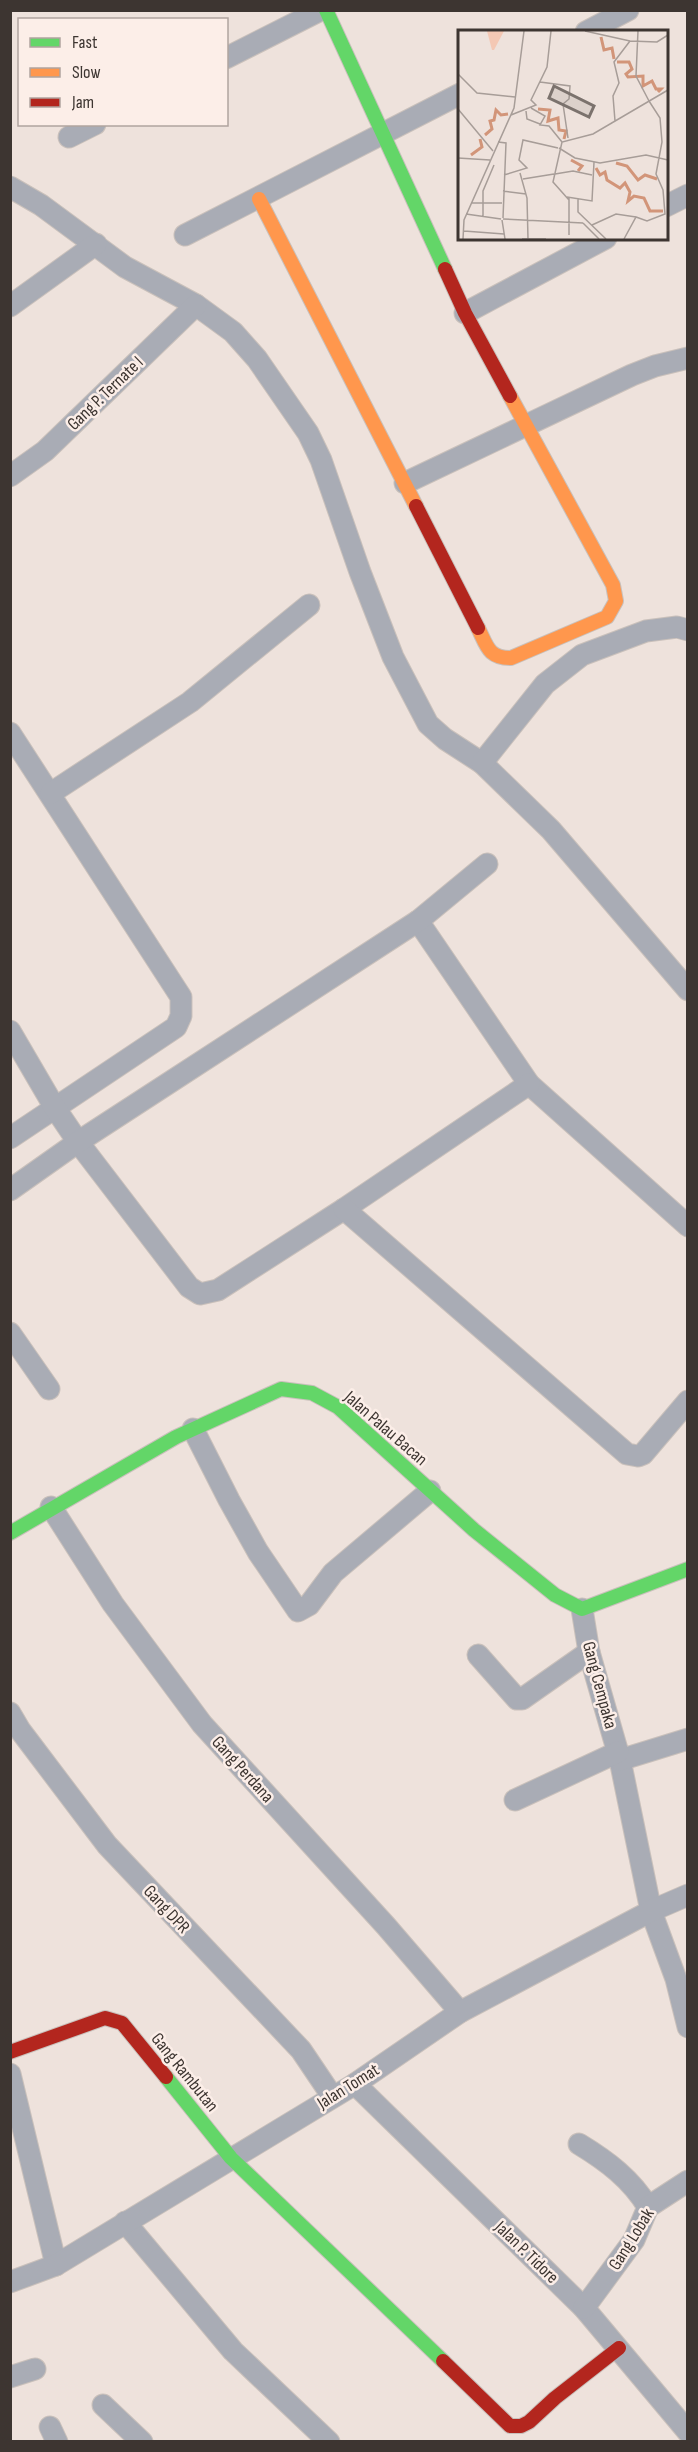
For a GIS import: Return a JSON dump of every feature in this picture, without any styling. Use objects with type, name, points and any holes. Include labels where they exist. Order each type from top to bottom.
[{"type":"street","points":[[228,57],[321,10]]},
{"type":"street","points":[[259,199],[490,652],[500,658],[511,658],[607,617],[616,601],[613,585],[528,425],[465,313],[326,10]]},
{"type":"street","points":[[590,30],[628,10]]},
{"type":"street","points":[[184,235],[259,199],[458,94]]},
{"type":"street","points":[[69,137],[91,126]]},
{"type":"street","points":[[10,187],[41,205],[125,267],[196,305],[232,332],[257,359],[308,434],[321,460],[360,572],[393,657],[428,724],[445,739],[482,763],[551,830],[687,990]]},
{"type":"street","points":[[668,205],[687,195]]},
{"type":"street","points":[[465,313],[602,240]]},
{"type":"street","points":[[10,306],[96,244]]},
{"type":"street","name":"Gang P. Ternate I","points":[[10,476],[45,451],[196,305]]},
{"type":"street","points":[[405,483],[632,375],[687,358]]},
{"type":"street","points":[[51,793],[190,702],[309,605]]},
{"type":"street","points":[[482,763],[545,684],[582,655],[646,631],[677,627],[687,630]]},
{"type":"street","points":[[10,733],[182,997],[181,1016],[176,1027],[10,1138]]},
{"type":"street","points":[[10,1190],[78,1142],[418,921],[487,864]]},
{"type":"street","points":[[418,921],[529,1084],[687,1226]]},
{"type":"street","points":[[10,1031],[55,1108],[78,1142],[189,1287],[200,1294],[218,1290],[344,1209],[529,1084]]},
{"type":"street","points":[[344,1209],[627,1454],[633,1456],[643,1454],[687,1401]]},
{"type":"street","points":[[10,1333],[49,1389]]},
{"type":"street","name":"Jalan Palau Bacan","points":[[10,1533],[51,1507],[193,1429],[281,1389],[312,1393],[338,1407],[474,1530],[555,1595],[582,1609]]},
{"type":"street","points":[[193,1429],[258,1552],[298,1611],[309,1605],[333,1572],[430,1491]]},
{"type":"street","name":"Gang Perdana","points":[[51,1507],[113,1604],[202,1724],[386,1926],[460,2012]]},
{"type":"street","points":[[582,1609],[662,1581],[687,1569]]},
{"type":"street","name":"Gang Cempaka","points":[[582,1609],[589,1652],[619,1756],[651,1911],[676,1979],[687,2027]]},
{"type":"street","points":[[478,1655],[517,1699],[522,1699],[589,1652]]},
{"type":"street","name":"Gang DPR","points":[[10,1713],[20,1730],[107,1845],[301,2050],[332,2096]]},
{"type":"street","points":[[516,1800],[619,1756],[687,1739]]},
{"type":"street","name":"Jalan Tomat","points":[[10,2282],[56,2265],[355,2084],[460,2012],[651,1911],[687,1895]]},
{"type":"street","name":"Gang Rambutan","points":[[10,2052],[105,2018],[122,2023],[231,2158],[510,2426],[522,2426],[529,2422],[555,2398],[619,2348]]},
{"type":"street","points":[[10,2074],[56,2265]]},
{"type":"street","name":"Jalan P. Tidore","points":[[355,2084],[584,2308],[687,2432]]},
{"type":"street","points":[[579,2144],[620,2173],[637,2189],[648,2206]]},
{"type":"street","name":"Gang Lobak","points":[[584,2308],[634,2241],[648,2206],[687,2181]]},
{"type":"street","points":[[125,2223],[234,2350],[329,2442]]},
{"type":"street","points":[[10,2377],[35,2369]]},
{"type":"street","points":[[103,2405],[142,2442]]},
{"type":"traffic: fast","points":[[326,10],[445,269]]},
{"type":"traffic: fast","points":[[10,1533],[176,1437],[281,1389],[312,1393],[338,1407],[474,1530],[555,1595],[582,1609],[688,1569]]},
{"type":"traffic: fast","points":[[166,2077],[231,2158],[443,2361]]},
{"type":"traffic: slow","points":[[259,199],[416,506]]},
{"type":"traffic: slow","points":[[478,628],[489,650],[497,656],[511,658],[607,617],[616,601],[613,585],[510,396]]},
{"type":"traffic: jam","points":[[445,269],[465,313],[510,396]]},
{"type":"traffic: jam","points":[[416,506],[478,628]]},
{"type":"traffic: jam","points":[[10,2052],[105,2018],[122,2023],[166,2077]]},
{"type":"traffic: jam","points":[[443,2361],[510,2426],[521,2426],[529,2422],[555,2398],[619,2348]]}]
